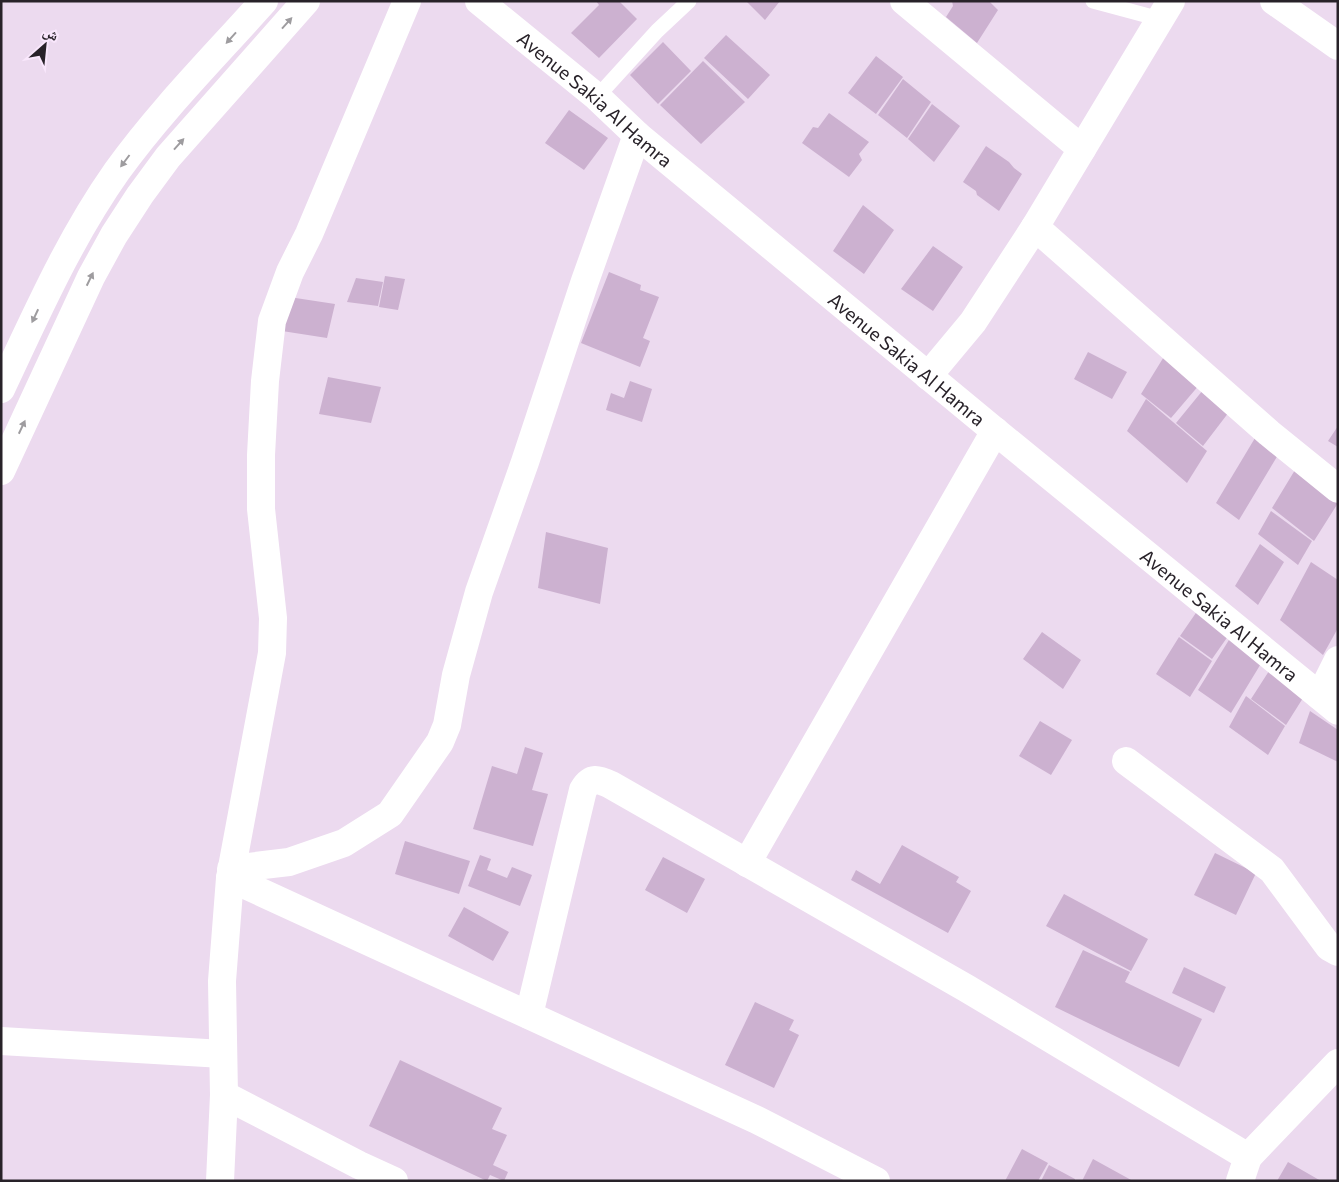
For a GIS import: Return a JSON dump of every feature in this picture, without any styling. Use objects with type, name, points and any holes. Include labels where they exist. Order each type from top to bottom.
[{"type":"street","points":[[1,389],[63,260],[116,172],[147,131],[264,1]]},
{"type":"street","points":[[1,471],[91,277],[114,235],[168,157],[306,1]]},
{"type":"street","points":[[220,1181],[224,1095],[222,981],[230,874],[272,653],[272,618],[261,509],[261,455],[264,381],[272,321],[290,272],[309,234],[407,1]]},
{"type":"street","points":[[904,1],[1082,149]]},
{"type":"street","points":[[1274,1],[1338,46]]},
{"type":"street","name":"Avenue Sakia Al Hamra","points":[[487,4],[597,97],[637,135],[995,431],[1329,703]]},
{"type":"street","points":[[928,376],[973,322],[1035,227],[1165,10]]},
{"type":"street","points":[[230,874],[289,862],[344,843],[390,814],[440,742],[447,724],[456,675],[478,592],[525,462],[585,281],[637,135]]},
{"type":"street","points":[[1035,227],[1269,433],[1338,488]]},
{"type":"street","points":[[747,863],[995,431]]},
{"type":"street","points":[[1329,703],[1338,660]]},
{"type":"street","points":[[1126,760],[1272,870],[1329,947],[1338,952]]},
{"type":"street","points":[[529,1016],[583,790],[587,783],[593,780],[602,780],[966,988],[1244,1169],[1338,1063]]},
{"type":"street","points":[[230,874],[529,1016],[757,1120],[876,1181]]},
{"type":"street","points":[[1,1041],[222,1054]]},
{"type":"street","points":[[224,1095],[394,1181]]},
{"type":"lane","points":[[597,97],[657,31],[689,1]]},
{"type":"lane","points":[[1093,1],[1165,10]]},
{"type":"building","points":[[596,1],[619,1],[637,19],[599,58],[571,33],[599,5]]},
{"type":"building","points":[[746,1],[780,1],[765,20]]},
{"type":"building","points":[[952,1],[989,1],[998,10],[977,43],[946,17],[953,6]]},
{"type":"building","points":[[726,35],[770,75],[748,99],[704,58]]},
{"type":"building","points":[[663,42],[691,71],[658,104],[630,75]]},
{"type":"building","points":[[876,56],[903,77],[876,114],[848,93]]},
{"type":"building","points":[[703,61],[745,102],[701,144],[660,105]]},
{"type":"building","points":[[903,79],[931,102],[907,138],[878,115]]},
{"type":"building","points":[[932,104],[960,126],[934,162],[908,139]]},
{"type":"building","points":[[569,110],[608,138],[584,170],[545,143]]},
{"type":"building","points":[[829,113],[869,142],[859,154],[862,160],[849,177],[802,143],[813,127],[818,128]]},
{"type":"building","points":[[986,146],[1022,174],[999,211],[963,182]]},
{"type":"building","points":[[863,205],[894,230],[864,274],[833,251]]},
{"type":"building","points":[[933,246],[963,267],[933,311],[901,289]]},
{"type":"building","points":[[609,272],[641,285],[640,290],[659,297],[643,338],[650,341],[640,367],[581,343]]},
{"type":"building","points":[[385,276],[405,279],[398,310],[379,307]]},
{"type":"building","points":[[356,278],[383,282],[378,306],[347,302]]},
{"type":"building","points":[[289,297],[335,304],[327,338],[282,331]]},
{"type":"building","points":[[1088,352],[1127,372],[1112,399],[1074,379]]},
{"type":"building","points":[[1165,355],[1200,384],[1171,418],[1141,394]]},
{"type":"building","points":[[328,377],[381,387],[371,423],[319,414]]},
{"type":"building","points":[[630,381],[652,389],[642,422],[606,410],[611,393],[624,398]]},
{"type":"building","points":[[1203,390],[1229,412],[1203,446],[1176,423]]},
{"type":"building","points":[[1146,399],[1207,451],[1187,483],[1127,431]]},
{"type":"building","points":[[1338,426],[1338,447],[1328,441]]},
{"type":"building","points":[[1255,438],[1278,455],[1239,520],[1216,503]]},
{"type":"building","points":[[1298,465],[1338,497],[1338,503],[1314,541],[1272,508]]},
{"type":"building","points":[[1271,511],[1312,541],[1298,565],[1258,534]]},
{"type":"building","points":[[546,532],[608,548],[600,604],[538,588]]},
{"type":"building","points":[[1260,544],[1284,562],[1258,605],[1235,586]]},
{"type":"building","points":[[1311,562],[1338,580],[1338,628],[1323,655],[1280,620]]},
{"type":"building","points":[[1200,607],[1231,632],[1212,659],[1180,636]]},
{"type":"building","points":[[1042,632],[1081,660],[1063,689],[1023,659]]},
{"type":"building","points":[[1232,635],[1265,657],[1231,713],[1198,690]]},
{"type":"building","points":[[1179,637],[1212,661],[1190,697],[1156,674]]},
{"type":"building","points":[[1269,671],[1303,698],[1286,725],[1251,699]]},
{"type":"building","points":[[1246,696],[1285,726],[1268,755],[1229,727]]},
{"type":"building","points":[[1310,711],[1338,730],[1338,762],[1299,743]]},
{"type":"building","points":[[1040,721],[1072,740],[1051,775],[1019,756]]},
{"type":"building","points":[[525,747],[543,753],[532,790],[548,794],[533,846],[473,829],[492,766],[517,774]]},
{"type":"building","points":[[405,841],[470,861],[459,894],[395,874]]},
{"type":"building","points":[[902,845],[959,877],[956,882],[971,891],[948,933],[851,880],[856,870],[880,884]]},
{"type":"building","points":[[1215,853],[1256,873],[1236,915],[1194,895]]},
{"type":"building","points":[[480,855],[491,859],[487,870],[507,878],[512,867],[532,875],[520,906],[468,886]]},
{"type":"building","points":[[663,857],[705,879],[687,913],[645,890]]},
{"type":"building","points":[[1064,894],[1148,939],[1131,971],[1046,926]]},
{"type":"building","points":[[464,907],[509,932],[493,961],[448,936]]},
{"type":"building","points":[[1083,950],[1130,972],[1125,982],[1202,1019],[1179,1067],[1055,1007]]},
{"type":"building","points":[[1184,967],[1226,987],[1214,1013],[1172,993]]},
{"type":"building","points":[[755,1002],[794,1020],[789,1030],[799,1035],[774,1088],[725,1065]]},
{"type":"building","points":[[400,1060],[502,1108],[492,1129],[507,1135],[493,1165],[508,1172],[504,1181],[490,1175],[487,1181],[369,1126]]},
{"type":"building","points":[[1022,1149],[1048,1163],[1038,1181],[1005,1181]]},
{"type":"building","points":[[1093,1159],[1133,1181],[1082,1181]]},
{"type":"building","points":[[1288,1162],[1321,1181],[1277,1181]]},
{"type":"building","points":[[1049,1165],[1075,1179],[1075,1181],[1041,1181]]}]
